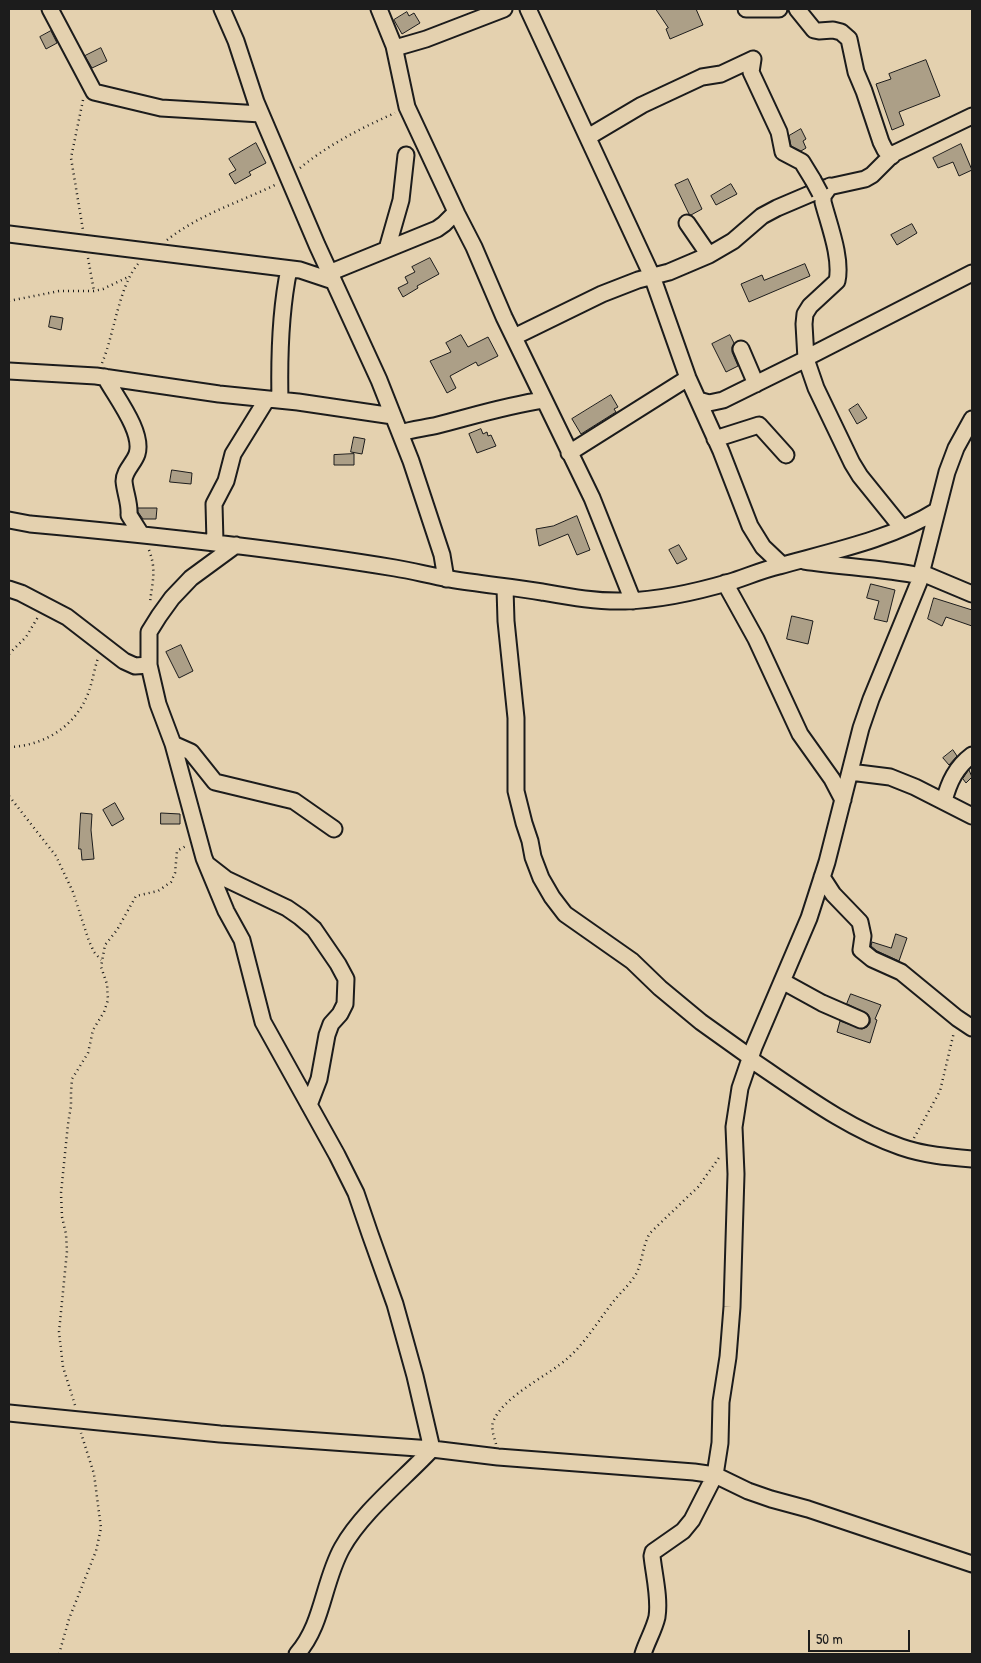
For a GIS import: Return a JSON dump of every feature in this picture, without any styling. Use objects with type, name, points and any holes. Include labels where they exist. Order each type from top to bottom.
[{"type":"street","points":[[50,9],[94,92],[161,108],[261,114]]},
{"type":"street","points":[[222,9],[236,41],[261,114],[400,433],[442,555],[446,579]]},
{"type":"street","points":[[379,9],[395,48],[407,107],[474,247],[490,287],[592,498],[633,601]]},
{"type":"street","points":[[395,48],[426,39],[487,12],[504,9]]},
{"type":"street","points":[[528,9],[652,276],[688,378],[716,439],[743,510],[758,539],[782,565]]},
{"type":"street","points":[[746,9],[779,9]]},
{"type":"street","points":[[797,9],[814,30],[841,32],[849,39],[856,72],[886,155]]},
{"type":"street","points":[[588,137],[642,105],[702,77],[721,74],[753,59],[750,72],[779,132],[783,152],[802,162],[821,186],[836,257],[837,282],[810,306],[805,314],[806,358],[816,388],[852,463],[860,476],[902,528]]},
{"type":"street","points":[[514,337],[602,294],[652,276],[669,272],[709,255],[733,240],[762,216],[792,200],[821,186],[865,179],[872,175],[886,155],[972,116]]},
{"type":"street","points":[[387,249],[401,200],[406,155]]},
{"type":"street","points":[[9,234],[300,270],[331,277],[387,249],[437,229],[456,212]]},
{"type":"street","points":[[687,223],[709,255]]},
{"type":"street","points":[[215,542],[214,504],[226,481],[232,454],[273,399],[289,269]]},
{"type":"street","points":[[698,400],[709,403],[723,400],[972,273]]},
{"type":"street","points":[[741,349],[756,384]]},
{"type":"street","points":[[9,371],[101,377],[393,416]]},
{"type":"street","points":[[101,377],[136,434],[137,454],[124,480],[130,507],[129,516],[142,534]]},
{"type":"street","points":[[569,453],[688,378]]},
{"type":"street","points":[[400,433],[544,400]]},
{"type":"street","points":[[643,1654],[654,1629],[658,1606],[652,1552],[683,1531],[692,1520],[715,1475],[732,1307],[736,1174],[734,1132],[740,1088],[750,1058],[809,918],[871,699],[898,637],[921,574],[947,472],[956,448],[972,419]]},
{"type":"street","points":[[716,439],[759,425],[786,455]]},
{"type":"street","points":[[9,520],[30,524],[215,542],[398,568],[446,579],[588,600],[633,601],[662,598],[725,583],[843,548],[923,520],[936,511]]},
{"type":"street","points":[[751,574],[758,558],[758,539]]},
{"type":"street","points":[[236,545],[191,578],[172,598],[149,632],[149,665],[158,704],[173,744],[199,840],[226,911],[242,940],[263,1022],[356,1193],[398,1312],[416,1376],[432,1448]]},
{"type":"street","points":[[798,560],[844,567],[921,574],[972,594]]},
{"type":"street","points":[[725,583],[756,640],[800,734],[832,779],[843,800]]},
{"type":"street","points":[[9,588],[67,617],[124,661],[135,666],[149,665]]},
{"type":"street","points":[[505,588],[506,621],[516,718],[516,791],[533,857],[541,878],[552,897],[566,914],[632,961],[660,988],[702,1022],[795,1089],[868,1134],[902,1147],[925,1153],[972,1159]]},
{"type":"street","points":[[173,744],[191,752],[214,782],[294,801],[334,829]]},
{"type":"street","points":[[944,801],[950,779],[972,755]]},
{"type":"street","points":[[850,772],[890,777],[915,787],[972,816]]},
{"type":"street","points":[[207,864],[226,879],[300,916],[314,929],[346,979],[345,1004],[340,1014],[331,1024],[327,1035],[325,1055],[319,1079],[309,1105]]},
{"type":"street","points":[[822,877],[833,894],[860,922],[863,936],[861,950],[872,959],[901,972],[972,1028]]},
{"type":"street","points":[[782,981],[822,1003],[861,1020]]},
{"type":"street","points":[[9,1413],[75,1421],[289,1440],[432,1448],[501,1457],[715,1475],[748,1491],[771,1499],[808,1509],[972,1564]]},
{"type":"street","points":[[297,1654],[312,1634],[330,1575],[342,1548],[355,1529],[432,1448]]},
{"type":"path","points":[[84,234],[72,158],[87,78]]},
{"type":"path","points":[[9,301],[59,291],[94,291],[114,284],[130,276],[151,252],[180,230],[202,217],[261,192],[289,177],[326,149],[407,107]]},
{"type":"path","points":[[87,253],[94,291]]},
{"type":"path","points":[[101,377],[130,276]]},
{"type":"path","points":[[142,534],[154,563],[150,608]]},
{"type":"path","points":[[9,654],[30,631],[45,605]]},
{"type":"path","points":[[9,747],[25,746],[39,742],[62,729],[76,715],[90,688],[102,644]]},
{"type":"path","points":[[9,796],[56,856],[73,892],[89,941],[94,952],[102,960]]},
{"type":"path","points":[[59,1654],[69,1619],[96,1551],[101,1528],[94,1474],[75,1421],[75,1406],[63,1367],[59,1332],[67,1251],[61,1193],[71,1106],[72,1079],[88,1053],[93,1030],[104,1012],[108,1000],[108,990],[101,967],[105,945],[136,896],[158,891],[171,882],[176,872],[177,851],[199,840]]},
{"type":"path","points":[[914,1138],[940,1091],[957,1018]]},
{"type":"path","points":[[501,1457],[493,1434],[492,1423],[498,1414],[520,1393],[562,1363],[588,1337],[636,1274],[646,1240],[650,1233],[704,1180],[734,1132]]},
{"type":"building","points":[[656,9],[696,9],[703,25],[670,39],[666,29],[668,28]]},
{"type":"building","points":[[407,12],[409,16],[414,13],[420,23],[402,34],[394,20]]},
{"type":"building","points":[[51,31],[57,43],[46,49],[40,37]]},
{"type":"building","points":[[101,48],[107,61],[92,68],[85,56]]},
{"type":"building","points":[[926,60],[940,96],[899,112],[904,125],[892,130],[876,84],[891,79],[889,74]]},
{"type":"building","points":[[801,129],[806,139],[803,141],[806,148],[801,151],[791,146],[789,136]]},
{"type":"building","points":[[256,143],[266,163],[249,172],[251,175],[235,184],[229,174],[236,170],[229,159]]},
{"type":"building","points":[[961,144],[972,170],[959,176],[953,162],[938,168],[933,158]]},
{"type":"building","points":[[688,179],[702,209],[691,215],[675,185]]},
{"type":"building","points":[[731,184],[737,194],[716,205],[711,196]]},
{"type":"building","points":[[912,224],[917,233],[897,245],[891,235]]},
{"type":"building","points":[[430,258],[439,274],[417,286],[418,288],[403,297],[398,288],[408,283],[405,277],[415,272],[412,267]]},
{"type":"building","points":[[805,264],[810,276],[749,302],[741,284],[762,275],[764,280]]},
{"type":"building","points":[[51,316],[63,318],[61,330],[49,327]]},
{"type":"building","points":[[461,335],[468,347],[488,337],[498,356],[478,366],[476,362],[450,376],[456,388],[447,393],[430,361],[451,352],[446,343]]},
{"type":"building","points":[[730,335],[734,343],[732,352],[738,366],[726,372],[712,344]]},
{"type":"building","points":[[611,395],[618,407],[614,409],[616,412],[581,434],[572,419]]},
{"type":"building","points":[[858,404],[867,418],[857,424],[849,410]]},
{"type":"building","points":[[481,429],[483,434],[487,432],[488,436],[491,435],[496,446],[477,453],[469,434]]},
{"type":"building","points":[[354,437],[365,439],[362,454],[351,452]]},
{"type":"building","points":[[354,454],[354,465],[334,465],[334,455]]},
{"type":"building","points":[[172,470],[192,473],[191,484],[170,482]]},
{"type":"building","points":[[138,508],[157,508],[156,519],[143,519],[138,512]]},
{"type":"building","points":[[577,516],[590,550],[577,555],[568,534],[539,546],[536,529],[553,526]]},
{"type":"building","points":[[679,545],[687,559],[677,564],[669,550]]},
{"type":"building","points":[[871,584],[895,590],[887,622],[874,619],[879,601],[867,598]]},
{"type":"building","points":[[934,598],[972,610],[972,626],[946,617],[942,626],[928,619]]},
{"type":"building","points":[[792,616],[813,621],[808,644],[787,639]]},
{"type":"building","points":[[181,645],[193,671],[179,678],[166,652]]},
{"type":"building","points":[[953,750],[957,756],[949,765],[943,758]]},
{"type":"building","points":[[969,770],[972,777],[966,783],[963,779]]},
{"type":"building","points":[[115,803],[124,819],[112,826],[103,810]]},
{"type":"building","points":[[81,813],[92,814],[91,830],[94,859],[82,860],[81,849],[79,849]]},
{"type":"building","points":[[161,813],[180,814],[180,824],[161,824]]},
{"type":"building","points":[[896,934],[907,938],[899,961],[877,951],[871,946],[872,942],[891,948]]},
{"type":"building","points":[[851,994],[881,1005],[875,1019],[877,1020],[870,1043],[837,1032],[840,1021],[862,1029],[870,1023],[868,1014],[847,1004]]}]
